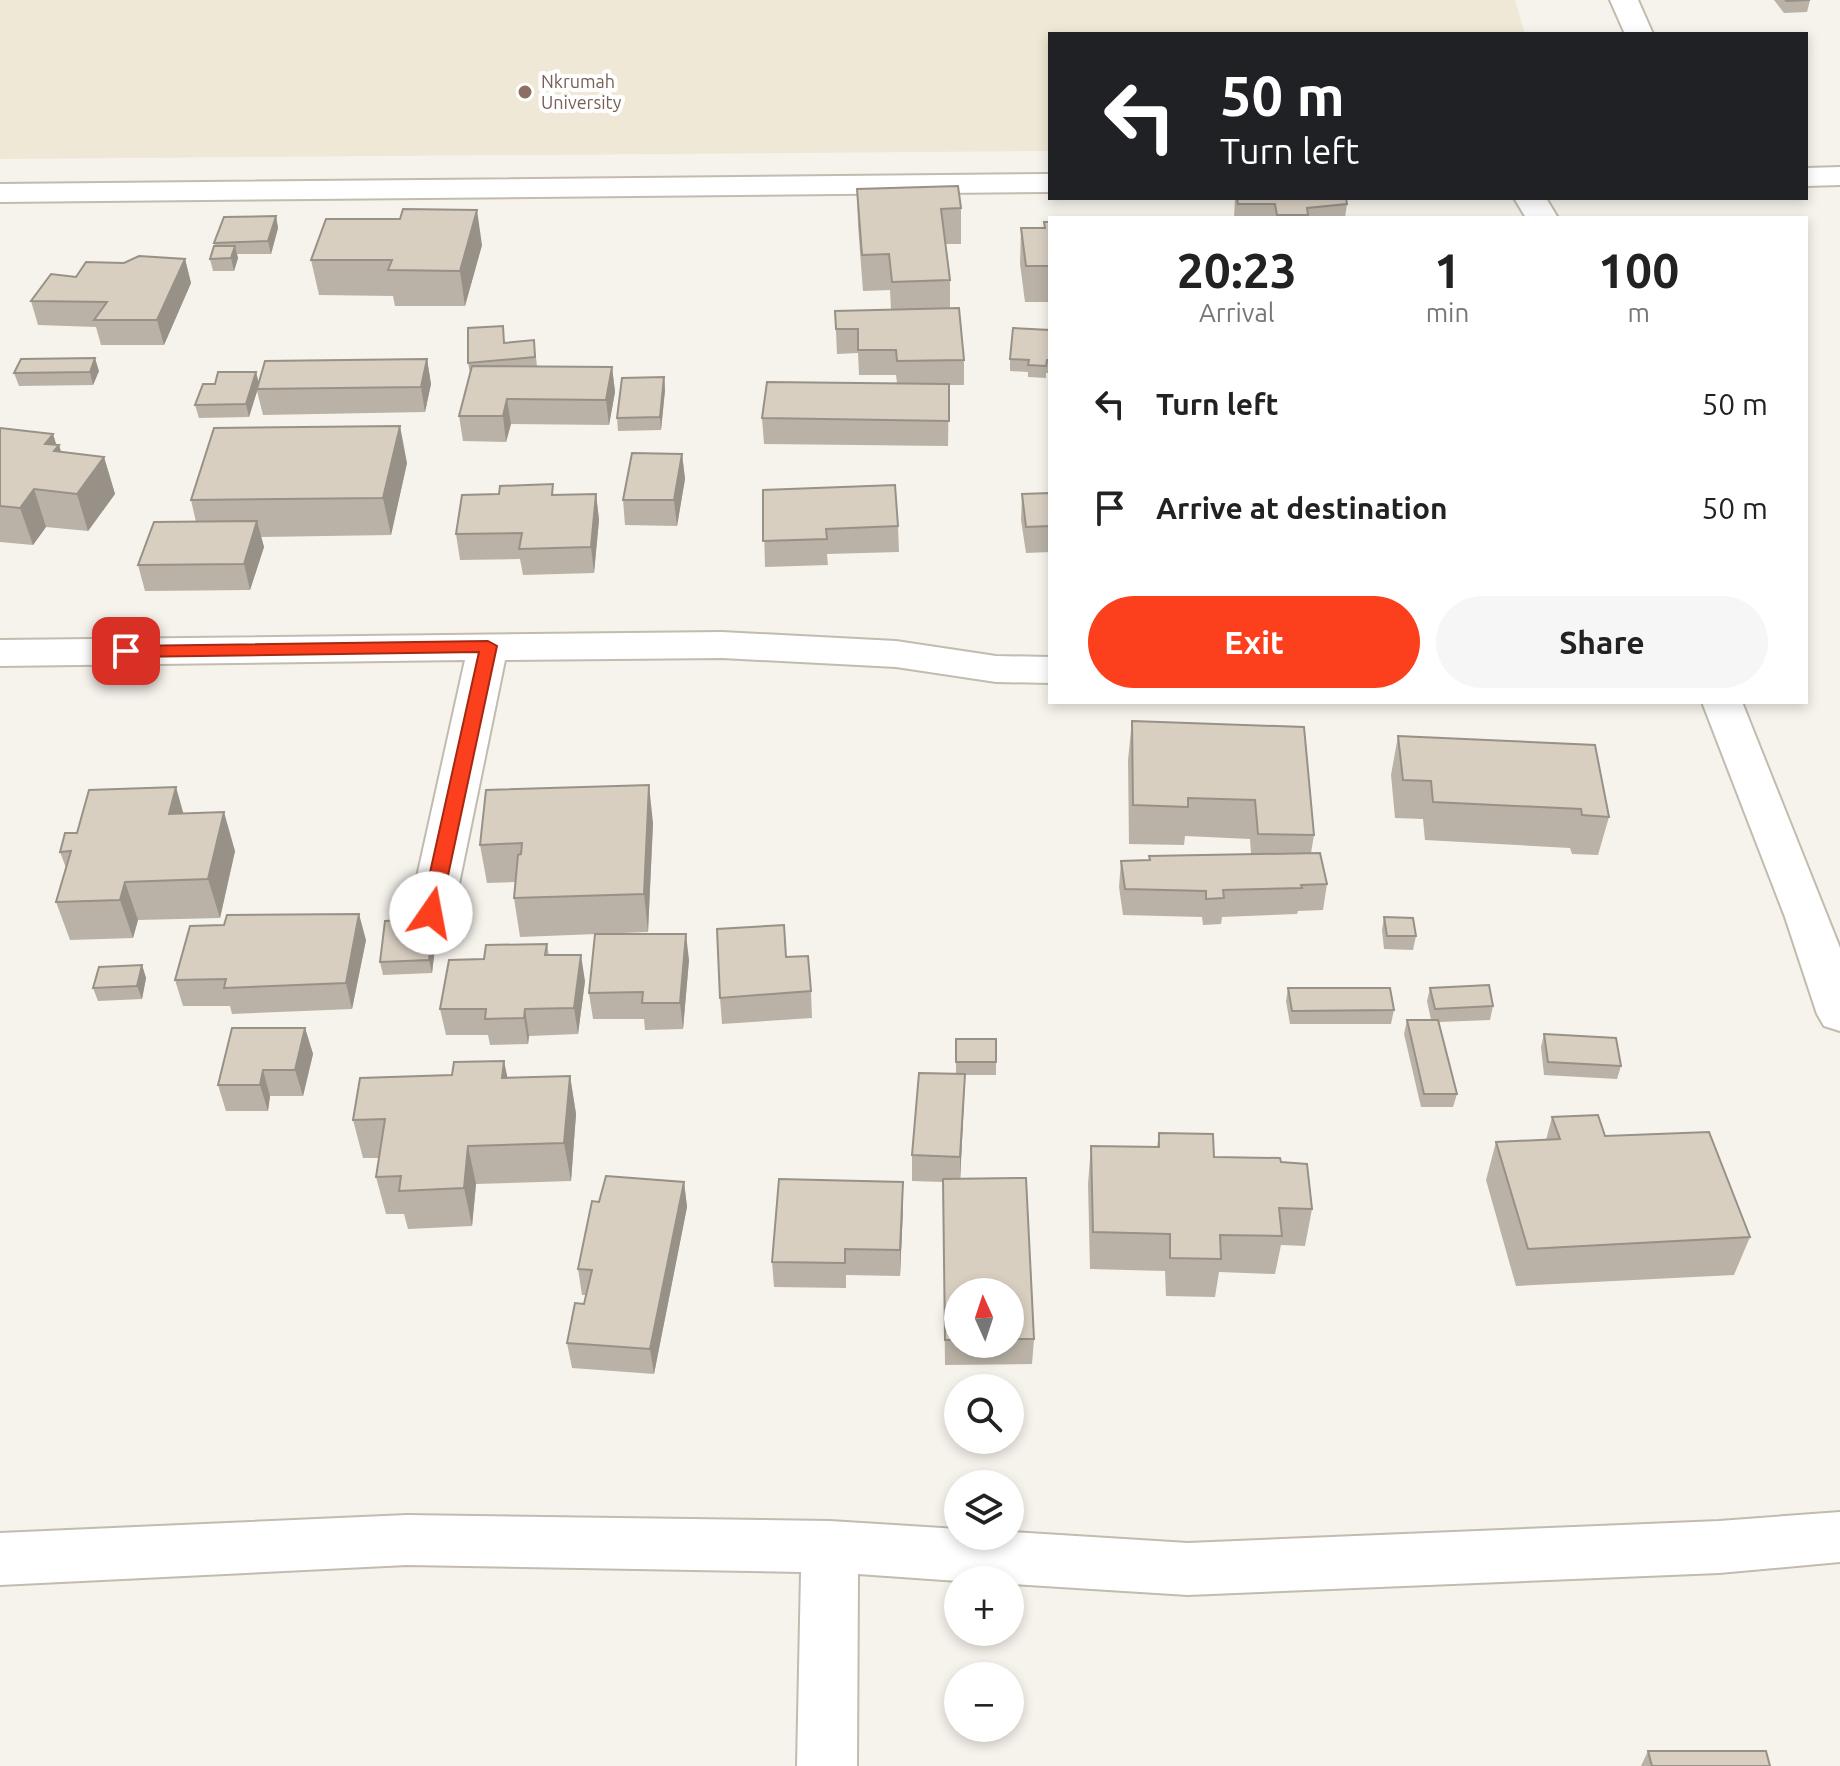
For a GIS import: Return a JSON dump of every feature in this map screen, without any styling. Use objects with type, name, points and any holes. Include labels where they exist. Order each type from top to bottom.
[{"type":"street","points":[[1624,0],[1638,32]]},
{"type":"street","points":[[1808,177],[1840,176]]},
{"type":"street","points":[[0,193],[1048,183]]},
{"type":"street","points":[[0,653],[722,645],[896,654],[996,669],[1048,670]]},
{"type":"street","points":[[431,913],[488,646]]},
{"type":"street","points":[[1723,704],[1807,917],[1840,1014]]},
{"type":"street","points":[[0,1559],[407,1540],[830,1547],[1188,1569],[1719,1547],[1840,1537]]},
{"type":"street","points":[[827,1766],[830,1547]]},
{"type":"shaded area","name":"Nkrumah University","points":[[0,0],[1515,0],[1524,32],[1048,32],[1048,151],[0,159]]},
{"type":"building","points":[[958,186],[961,208],[941,209],[950,280],[892,282],[889,254],[862,255],[857,189]]},
{"type":"building","points":[[1237,200],[1346,200],[1347,204],[1307,208],[1308,215],[1277,215],[1275,204],[1238,204]]},
{"type":"building","points":[[403,209],[477,210],[460,271],[388,270],[392,260],[311,260],[326,219],[400,219]]},
{"type":"building","points":[[276,216],[268,241],[214,243],[224,217]]},
{"type":"building","points":[[1044,222],[1048,222],[1048,266],[1026,266],[1021,228],[1045,228]]},
{"type":"building","points":[[214,246],[235,246],[231,258],[210,259]]},
{"type":"building","points":[[139,256],[185,259],[157,320],[94,320],[107,302],[31,301],[51,274],[76,277],[86,262],[124,263]]},
{"type":"building","points":[[959,308],[964,360],[897,361],[896,350],[858,350],[858,329],[836,329],[835,311]]},
{"type":"building","points":[[503,326],[504,343],[534,340],[535,357],[468,363],[468,328]]},
{"type":"building","points":[[1013,328],[1048,330],[1046,366],[1028,365],[1029,360],[1010,359]]},
{"type":"building","points":[[95,358],[90,372],[14,373],[21,359]]},
{"type":"building","points":[[427,359],[421,387],[257,389],[265,361]]},
{"type":"building","points":[[472,366],[612,367],[606,400],[507,399],[503,416],[459,416]]},
{"type":"building","points":[[218,372],[256,372],[246,404],[195,405],[203,384],[215,384]]},
{"type":"building","points":[[664,377],[660,417],[617,418],[622,378]]},
{"type":"building","points":[[767,382],[949,384],[949,421],[762,418]]},
{"type":"building","points":[[400,426],[383,498],[191,500],[214,428]]},
{"type":"building","points":[[0,428],[53,434],[45,444],[59,445],[54,451],[104,457],[77,494],[34,489],[20,508],[0,506]]},
{"type":"building","points":[[632,453],[682,454],[674,500],[623,500]]},
{"type":"building","points":[[553,484],[552,495],[596,494],[591,547],[519,549],[522,533],[456,534],[462,495],[499,494],[500,486]]},
{"type":"building","points":[[895,485],[898,526],[826,529],[827,539],[763,541],[763,490]]},
{"type":"building","points":[[1048,493],[1048,526],[1026,527],[1022,494]]},
{"type":"building","points":[[257,521],[244,564],[138,565],[154,522]]},
{"type":"building","points":[[1132,721],[1304,727],[1314,835],[1258,834],[1255,800],[1188,798],[1188,807],[1133,805]]},
{"type":"building","points":[[1398,736],[1595,745],[1609,817],[1582,815],[1581,809],[1433,802],[1431,781],[1403,780]]},
{"type":"building","points":[[649,785],[644,894],[514,898],[522,843],[480,845],[486,790]]},
{"type":"building","points":[[176,787],[169,814],[224,812],[208,879],[125,882],[120,900],[56,902],[71,851],[60,852],[65,833],[77,833],[89,790]]},
{"type":"building","points":[[1320,853],[1327,884],[1301,885],[1302,888],[1223,890],[1224,898],[1206,899],[1206,891],[1125,889],[1121,861],[1150,860],[1149,856]]},
{"type":"building","points":[[359,914],[346,983],[224,988],[226,979],[175,980],[190,926],[224,925],[227,915]]},
{"type":"building","points":[[1384,917],[1413,918],[1416,936],[1387,936]]},
{"type":"building","points":[[434,919],[429,960],[380,962],[385,921]]},
{"type":"building","points":[[784,925],[786,957],[808,956],[811,991],[720,998],[717,929]]},
{"type":"building","points":[[595,934],[686,934],[680,1003],[642,1003],[643,992],[589,993]]},
{"type":"building","points":[[547,944],[545,955],[581,955],[574,1008],[525,1009],[524,1018],[485,1019],[486,1009],[440,1009],[449,960],[484,959],[486,945]]},
{"type":"building","points":[[142,965],[137,986],[93,988],[99,967]]},
{"type":"building","points":[[1489,985],[1493,1006],[1435,1009],[1430,988]]},
{"type":"building","points":[[1288,988],[1390,988],[1394,1010],[1292,1011]]},
{"type":"building","points":[[1407,1020],[1438,1020],[1457,1094],[1424,1094]]},
{"type":"building","points":[[232,1028],[305,1028],[295,1070],[263,1070],[260,1085],[218,1085]]},
{"type":"building","points":[[1544,1034],[1616,1038],[1621,1066],[1548,1062]]},
{"type":"building","points":[[956,1039],[996,1039],[996,1062],[956,1062]]},
{"type":"building","points":[[504,1061],[502,1078],[570,1076],[564,1143],[468,1146],[464,1188],[399,1191],[401,1176],[376,1177],[385,1119],[353,1120],[360,1078],[452,1075],[454,1062]]},
{"type":"building","points":[[919,1073],[965,1074],[960,1157],[912,1155]]},
{"type":"building","points":[[1598,1115],[1605,1136],[1709,1132],[1750,1237],[1528,1249],[1496,1142],[1560,1139],[1552,1117]]},
{"type":"building","points":[[1159,1133],[1213,1134],[1214,1157],[1280,1158],[1281,1162],[1307,1164],[1312,1209],[1279,1208],[1282,1236],[1220,1235],[1221,1259],[1170,1258],[1170,1234],[1093,1232],[1091,1146],[1159,1147]]},
{"type":"building","points":[[606,1176],[684,1182],[650,1349],[567,1343],[575,1303],[584,1304],[592,1270],[578,1269],[592,1201],[599,1202]]},
{"type":"building","points":[[1026,1178],[1034,1339],[1024,1339],[1024,1278],[944,1278],[943,1179]]},
{"type":"building","points":[[779,1179],[903,1182],[900,1250],[845,1249],[845,1263],[772,1262]]},
{"type":"building","points":[[1648,1751],[1766,1751],[1770,1766],[1652,1766]]},
{"type":"place","name":"Nkrumah University","points":[[525,92]]},
{"type":"route","points":[[126,651],[488,646],[431,913]]}]
